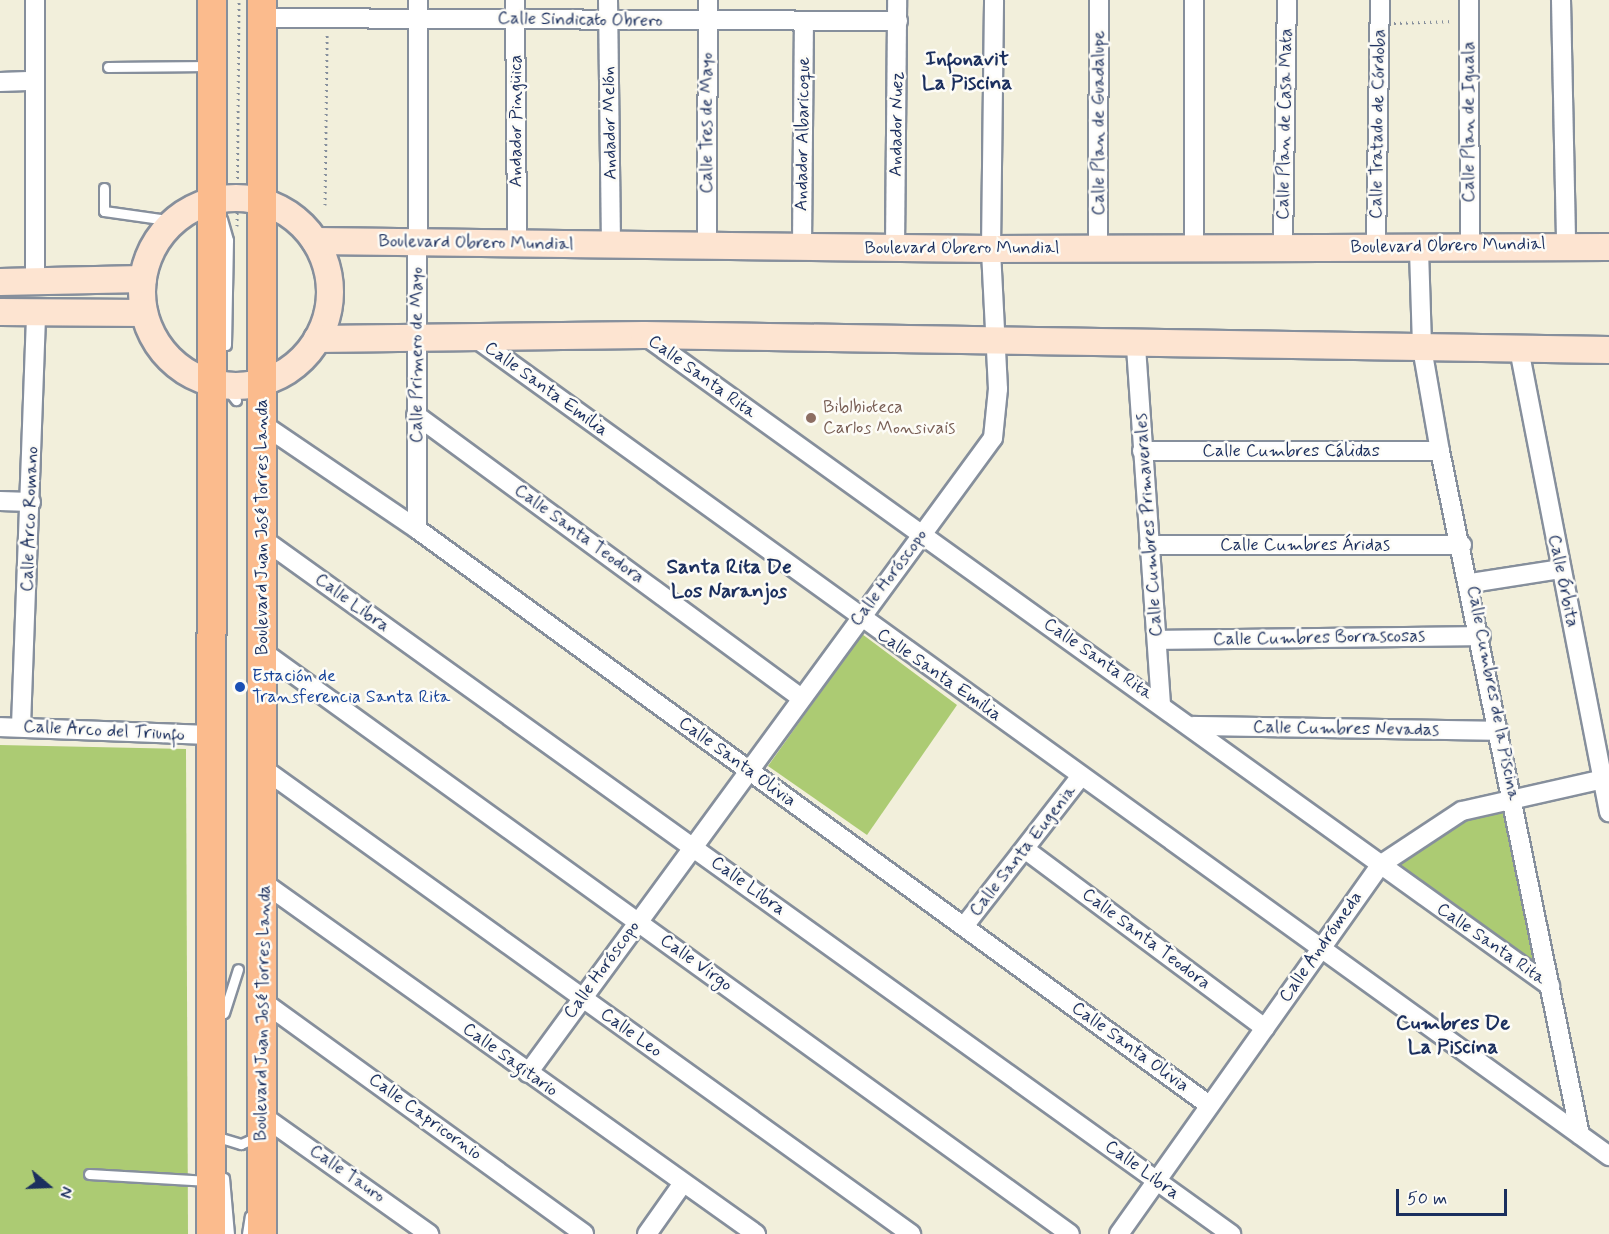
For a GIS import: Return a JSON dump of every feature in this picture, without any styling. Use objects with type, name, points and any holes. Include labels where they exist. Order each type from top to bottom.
[{"type":"main road","name":"Boulevard Juan José Torres Landa","points":[[212,0],[213,66],[238,200],[262,383],[265,884],[260,1233]]},
{"type":"main road","name":"Boulevard Juan José Torres Landa","points":[[211,1234],[207,735],[224,390],[238,200],[262,9]]},
{"type":"street","points":[[35,282],[36,0]]},
{"type":"street","name":"Calle Primero de Mayo","points":[[417,529],[418,0]]},
{"type":"street","name":"Andador Pingüica","points":[[515,0],[516,242]]},
{"type":"street","name":"Andador Melón","points":[[608,0],[611,246]]},
{"type":"street","name":"Calle Tres de Mayo","points":[[707,246],[708,0]]},
{"type":"street","name":"Andador Nuez","points":[[896,248],[897,0]]},
{"type":"street","name":"Calle Horóscopo","points":[[528,1073],[800,696],[993,438],[996,345],[991,249],[994,0]]},
{"type":"street","name":"Calle Plan de Guadalupe","points":[[1098,247],[1099,0]]},
{"type":"street","points":[[1194,0],[1194,247]]},
{"type":"street","name":"Calle Plan de Casa Mata","points":[[1283,248],[1287,0]]},
{"type":"street","name":"Calle Tratado de Córdoba","points":[[1376,248],[1380,0]]},
{"type":"street","name":"Calle Plan de Iguala","points":[[1469,0],[1470,245]]},
{"type":"street","points":[[1561,0],[1566,245]]},
{"type":"street","name":"Calle Sindicato Obrero","points":[[262,9],[327,20],[898,21]]},
{"type":"street","name":"Andador Albaricoque","points":[[802,246],[804,22]]},
{"type":"street","points":[[0,82],[35,81]]},
{"type":"street","points":[[238,200],[292,216],[315,241],[330,290],[317,339],[294,367],[262,383],[224,390],[167,357],[144,313],[142,279],[148,257],[174,221],[238,200]]},
{"type":"street","name":"Boulevard Obrero Mundial","points":[[315,241],[991,249],[1194,247],[1419,250],[1470,245],[1609,247]]},
{"type":"street","name":"Calle Cumbres de la Piscina","points":[[1419,250],[1422,348],[1440,452],[1471,583],[1580,1135]]},
{"type":"street","points":[[0,282],[142,279]]},
{"type":"street","points":[[0,312],[144,313]]},
{"type":"street","name":"Calle Arco Romano","points":[[21,726],[31,502],[36,313]]},
{"type":"street","points":[[317,339],[416,335],[474,337],[644,335],[996,345],[1609,350]]},
{"type":"street","name":"Calle Santa Rita","points":[[644,335],[920,537],[1161,703],[1380,865],[1550,986]]},
{"type":"street","name":"Calle Santa Emilia","points":[[474,337],[858,618],[1609,1156]]},
{"type":"street","name":"Calle Cumbres Primaverales","points":[[1136,347],[1161,703]]},
{"type":"street","name":"Calle Órbita","points":[[1519,349],[1560,569],[1606,779],[1609,812]]},
{"type":"street","name":"Calle Santa Teodora","points":[[416,415],[800,696]]},
{"type":"street","name":"Calle Santa Olivia","points":[[261,423],[417,529],[965,925],[1209,1105]]},
{"type":"street","name":"Calle Cumbres Cálidas","points":[[1142,451],[1440,452]]},
{"type":"street","points":[[0,501],[31,502]]},
{"type":"street","name":"Calle Libra","points":[[263,539],[1231,1234]]},
{"type":"street","name":"Calle Cumbres Áridas","points":[[1149,545],[1462,546]]},
{"type":"street","points":[[1471,583],[1560,569]]},
{"type":"street","name":"Calle Cumbres Borrascosas","points":[[1157,640],[1481,636]]},
{"type":"street","name":"Calle Virgo","points":[[262,651],[1070,1234]]},
{"type":"street","name":"Calle Arco del Triunfo","points":[[0,727],[21,726],[207,735]]},
{"type":"street","name":"Calle Cumbres Nevadas","points":[[1193,726],[1499,731]]},
{"type":"street","name":"Calle Leo","points":[[264,770],[911,1234]]},
{"type":"street","name":"Calle Santa Eugenia","points":[[965,925],[1026,850],[1081,776]]},
{"type":"street","name":"Calle Andrómeda","points":[[1119,1234],[1318,949],[1380,865],[1438,822],[1513,797],[1606,779]]},
{"type":"street","name":"Calle Santa Teodora","points":[[1026,850],[1265,1028]]},
{"type":"street","name":"Calle Sagitario","points":[[265,884],[756,1234]]},
{"type":"street","name":"Calle Capricornio","points":[[264,1002],[584,1234]]},
{"type":"street","name":"Calle Tauro","points":[[262,1135],[429,1234]]},
{"type":"street","points":[[647,1234],[683,1183]]},
{"type":"lane","points":[[108,67],[213,66]]},
{"type":"lane","points":[[104,188],[104,211],[174,221]]},
{"type":"lane","points":[[226,358],[228,240],[238,200]]},
{"type":"lane","points":[[224,966],[221,1138],[229,1234]]},
{"type":"lane","points":[[224,1014],[238,969]]},
{"type":"lane","points":[[221,1138],[240,1144],[262,1135]]},
{"type":"lane","points":[[89,1174],[211,1181]]},
{"type":"path","points":[[237,229],[239,0]]},
{"type":"path","points":[[325,205],[327,20]]},
{"type":"path","points":[[1381,23],[1469,21]]},
{"type":"green space","points":[[862,634],[957,705],[867,835],[768,766]]},
{"type":"green space","points":[[0,745],[186,749],[188,1234],[0,1234]]},
{"type":"green space","points":[[1507,807],[1541,972],[1389,866],[1441,825]]},
{"type":"place","name":"Biblbioteca Carlos Monsivais","points":[[811,418]]},
{"type":"place","name":"Estación de Transferencia Santa Rita","points":[[240,687]]},
{"type":"district","name":"Infonavit La Piscina","points":[[967,71]]},
{"type":"district","name":"Santa Rita De Los Naranjos","points":[[729,579]]},
{"type":"district","name":"Cumbres De La Piscina","points":[[1453,1035]]}]
